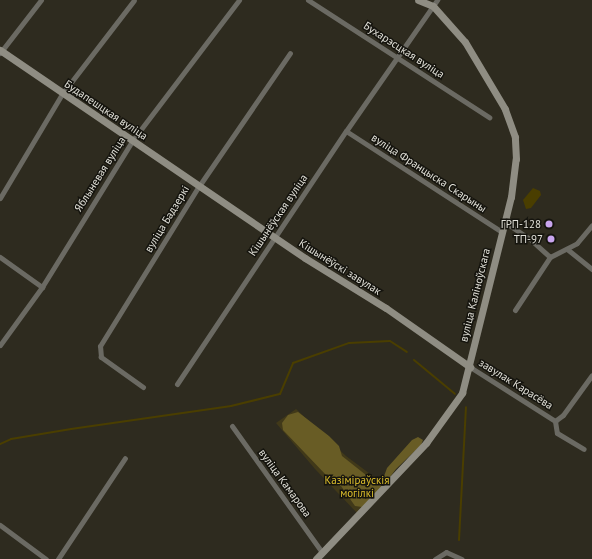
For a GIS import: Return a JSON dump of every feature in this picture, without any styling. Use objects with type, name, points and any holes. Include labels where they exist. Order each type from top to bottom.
[{"type":"main road","points":[[418,0],[435,3]]},
{"type":"main road","name":"вуліца Каліноўскага","points":[[316,559],[426,443],[462,393],[470,367],[502,232],[506,223],[514,180],[515,137],[505,109],[488,78],[465,42],[435,3]]},
{"type":"main road","name":"Будапешцкая вуліца","points":[[0,51],[199,186]]},
{"type":"main road","name":"Кішынёўскі завулак","points":[[199,186],[274,238],[386,308],[470,367]]},
{"type":"street","name":"Будапешцкая вуліца","points":[[0,51],[41,0]]},
{"type":"street","points":[[0,198],[62,94],[134,0]]},
{"type":"street","name":"Яблыневая вуліца","points":[[0,345],[42,287],[132,141],[239,0]]},
{"type":"street","name":"Бухарэсцкая вуліца","points":[[308,0],[489,117]]},
{"type":"street","name":"Кішынёўская вуліца","points":[[177,384],[346,131],[435,3]]},
{"type":"street","name":"вуліца Бадзеркі","points":[[143,387],[101,357],[99,350],[199,186],[290,53]]},
{"type":"street","name":"вуліца Францыска Скарыны","points":[[346,131],[502,232]]},
{"type":"street","points":[[506,223],[531,240],[550,257]]},
{"type":"street","points":[[515,310],[550,257],[577,243],[592,225]]},
{"type":"street","points":[[567,249],[592,269]]},
{"type":"street","points":[[0,257],[42,287]]},
{"type":"street","name":"завулак Карасёва","points":[[470,367],[555,421],[557,433],[584,449]]},
{"type":"street","points":[[555,421],[563,415],[592,375]]},
{"type":"street","name":"вуліца Камарова","points":[[232,426],[322,552]]},
{"type":"street","points":[[58,559],[125,458]]},
{"type":"street","points":[[0,525],[46,559]]},
{"type":"street","points":[[435,559],[446,552],[462,559]]},
{"type":"green space","name":"Казіміраўскія могілкі","points":[[296,409],[346,456],[385,485],[357,513],[315,469],[276,423]]},
{"type":"green space","name":"Казіміраўскія могілкі","points":[[298,412],[329,436],[339,446],[342,456],[371,479],[383,479],[387,468],[412,440],[418,437],[423,440],[421,445],[396,469],[381,489],[362,507],[355,506],[341,486],[326,475],[283,430],[282,423],[288,415]]},
{"type":"shaded area","points":[[533,188],[540,191],[541,195],[531,208],[526,209],[523,200]]},
{"type":"waterway","points":[[0,444],[11,439],[71,429],[231,406],[280,394],[293,363],[349,343],[390,341],[407,352]]},
{"type":"waterway","points":[[414,360],[455,394]]},
{"type":"waterway","points":[[459,540],[466,407]]},
{"type":"place","name":"ГРП-128","points":[[549,224]]},
{"type":"place","name":"ТП-97","points":[[551,239]]}]
